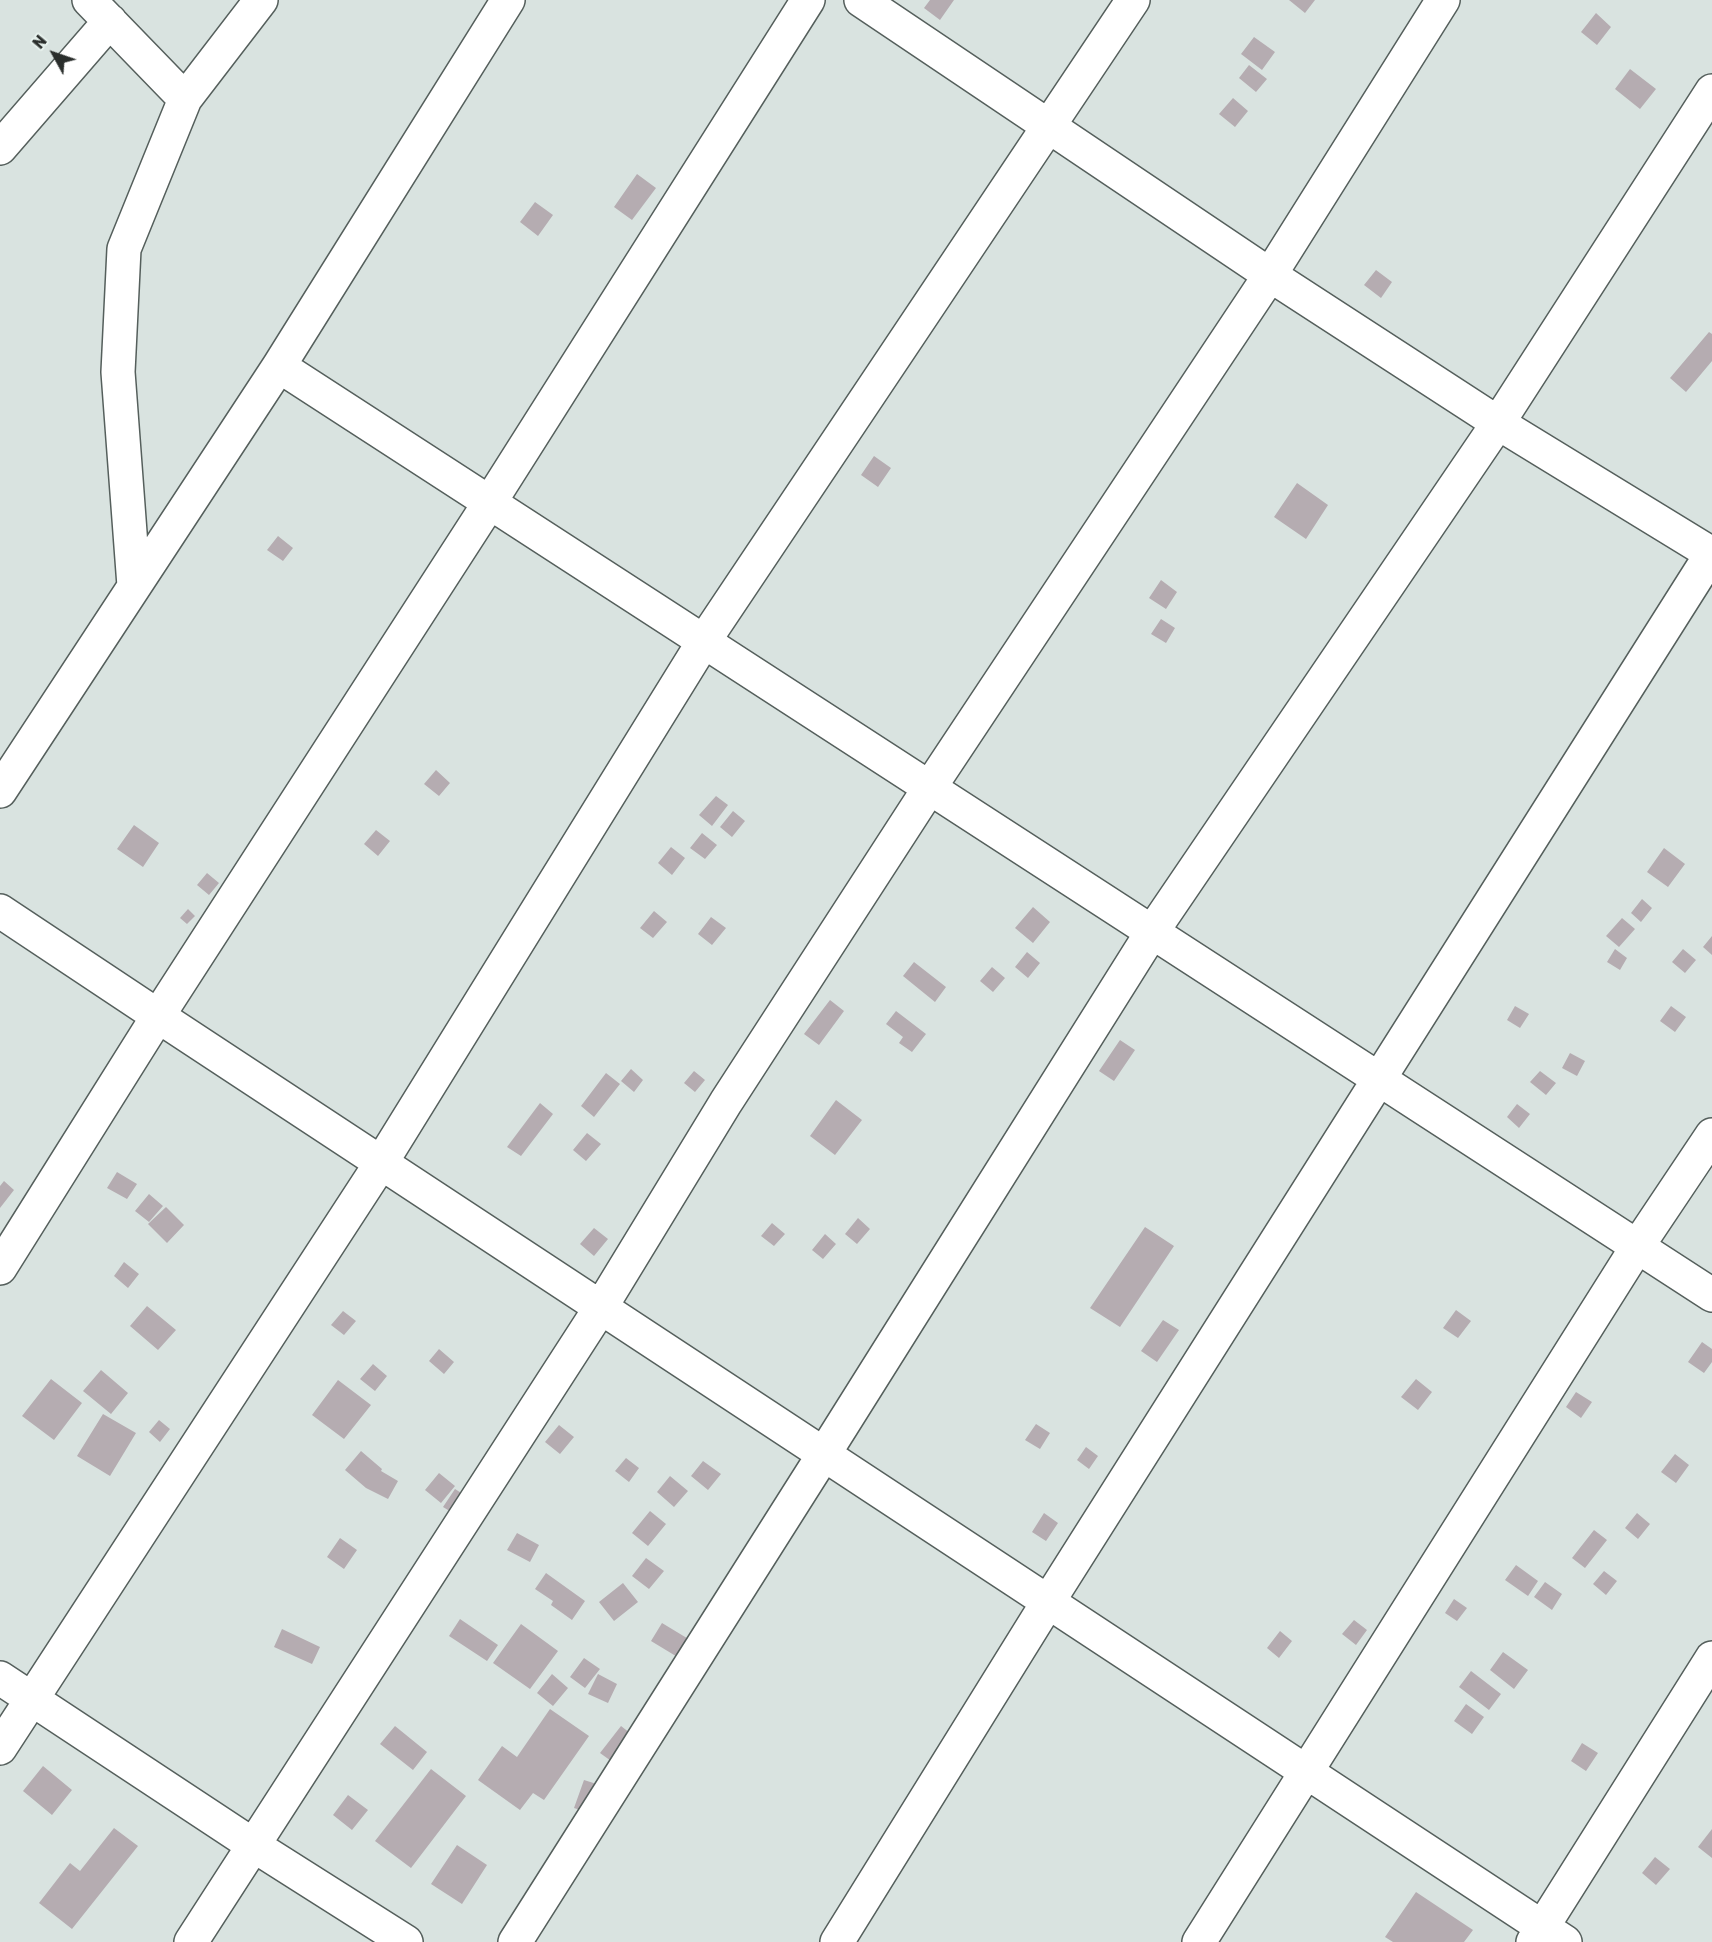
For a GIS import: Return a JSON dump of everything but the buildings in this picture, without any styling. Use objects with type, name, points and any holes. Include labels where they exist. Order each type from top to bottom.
[{"type":"street","points":[[134,586],[118,372],[124,249],[185,99],[261,0]]},
{"type":"street","points":[[0,791],[279,366],[508,0]]},
{"type":"street","points":[[0,1268],[158,1016],[490,502],[808,0]]},
{"type":"street","points":[[837,1942],[1048,1602],[1712,554],[1498,423],[1270,275],[861,0]]},
{"type":"street","points":[[0,1748],[381,1162],[704,641],[1133,0]]},
{"type":"street","points":[[190,1942],[601,1307],[726,1102],[930,787],[1270,275],[1443,0]]},
{"type":"street","points":[[0,148],[100,11],[185,99]]},
{"type":"street","points":[[514,1942],[824,1455],[1152,932],[1498,423],[1712,91]]},
{"type":"street","points":[[279,366],[1712,1295]]},
{"type":"street","points":[[0,910],[1306,1771],[1547,1937],[1712,1658]]},
{"type":"street","points":[[1199,1942],[1637,1247],[1712,1135]]},
{"type":"street","points":[[0,1678],[253,1845],[406,1942]]}]
